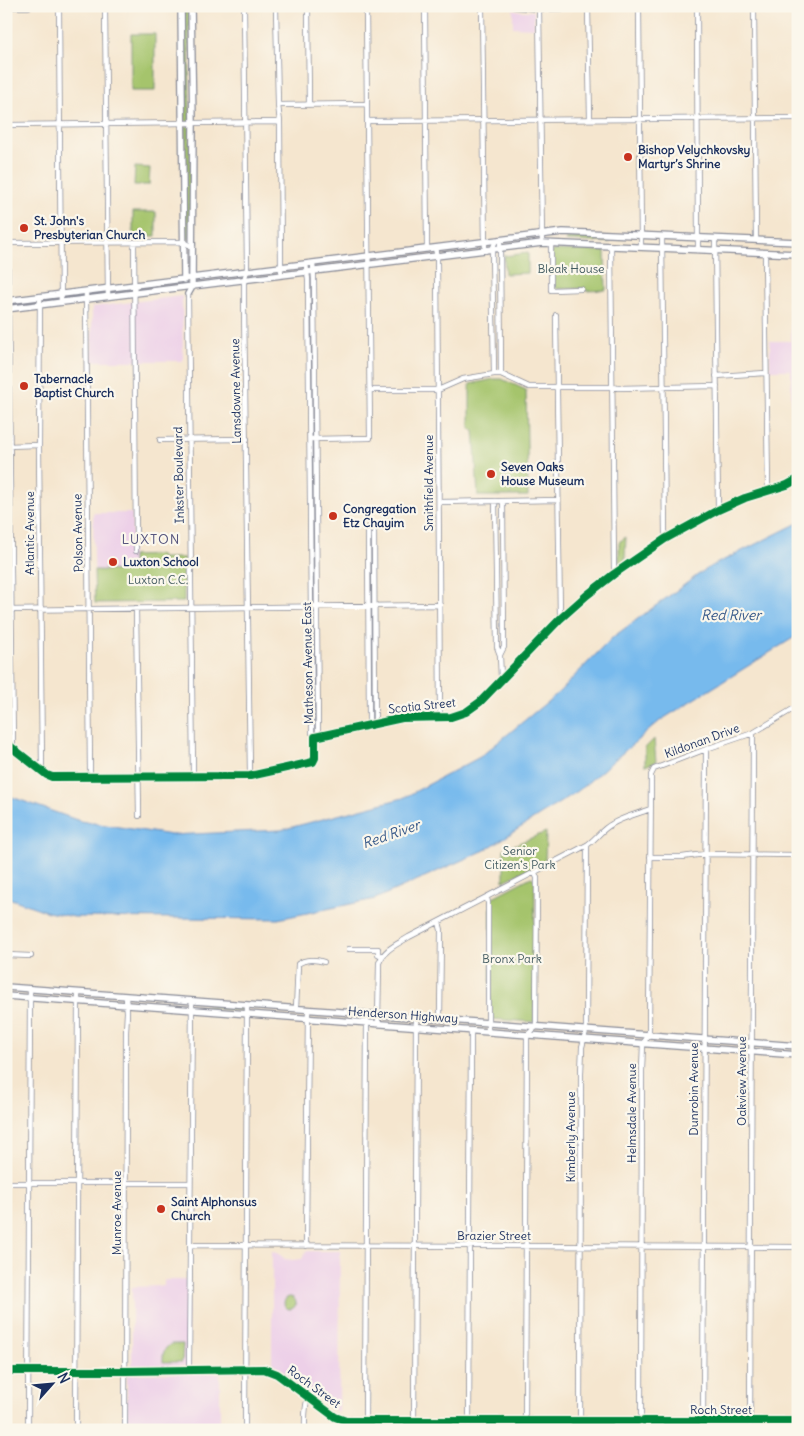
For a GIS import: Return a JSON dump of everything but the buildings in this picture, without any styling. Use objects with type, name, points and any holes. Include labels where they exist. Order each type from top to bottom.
[{"type":"main road","points":[[6,6],[28,6]]},
{"type":"main road","name":"Inkster Boulevard","points":[[181,6],[183,242],[184,278],[188,294]]},
{"type":"main road","points":[[188,294],[192,287],[193,247],[191,6]]},
{"type":"main road","points":[[515,6],[620,6]]},
{"type":"main road","points":[[7,300],[184,278],[281,269],[310,263],[563,232],[798,242]]},
{"type":"main road","points":[[565,243],[565,238],[573,232]]},
{"type":"main road","points":[[747,252],[753,247],[756,240]]},
{"type":"main road","points":[[765,252],[768,244],[774,241]]},
{"type":"main road","points":[[7,309],[542,243],[798,254]]},
{"type":"main road","name":"Henderson Highway","points":[[6,987],[798,1046]]},
{"type":"main road","name":"Henderson Highway","points":[[6,996],[798,1055]]},
{"type":"main road","points":[[296,1009],[296,1017]]},
{"type":"street","points":[[58,6],[61,303]]},
{"type":"street","points":[[105,6],[108,297]]},
{"type":"street","name":"Lansdowne Avenue","points":[[244,6],[247,271],[244,280],[250,776]]},
{"type":"street","points":[[276,6],[280,122],[281,269]]},
{"type":"street","points":[[308,6],[309,105]]},
{"type":"street","points":[[310,438],[370,438],[366,6]]},
{"type":"street","points":[[425,6],[427,249]]},
{"type":"street","points":[[482,6],[485,250]]},
{"type":"street","points":[[640,6],[641,247]]},
{"type":"street","points":[[697,6],[698,250]]},
{"type":"street","points":[[754,6],[756,240]]},
{"type":"street","points":[[539,7],[542,243]]},
{"type":"street","points":[[588,7],[590,120]]},
{"type":"street","points":[[278,105],[367,104]]},
{"type":"street","points":[[6,113],[9,610],[12,748]]},
{"type":"street","points":[[367,121],[798,118]]},
{"type":"street","points":[[6,125],[280,122]]},
{"type":"street","points":[[662,236],[665,538]]},
{"type":"street","points":[[715,238],[718,510]]},
{"type":"street","points":[[498,239],[501,249],[501,374]]},
{"type":"street","points":[[494,374],[492,250],[498,239]]},
{"type":"street","points":[[7,243],[183,242],[193,247]]},
{"type":"street","points":[[134,243],[136,551]]},
{"type":"street","points":[[551,243],[550,290],[580,289]]},
{"type":"street","points":[[611,245],[614,574]]},
{"type":"street","name":"Smithfield Avenue","points":[[435,248],[437,257],[440,718]]},
{"type":"street","points":[[765,252],[768,491]]},
{"type":"street","name":"Matheson Avenue East","points":[[310,263],[310,272],[310,438],[312,732],[315,737],[318,732],[316,438],[310,272]]},
{"type":"street","name":"Polson Avenue","points":[[86,290],[90,776]]},
{"type":"street","name":"Inkster Boulevard","points":[[188,294],[193,776]]},
{"type":"street","name":"Atlantic Avenue","points":[[40,296],[39,445],[42,771]]},
{"type":"street","points":[[556,315],[560,619]]},
{"type":"street","points":[[716,376],[766,373]]},
{"type":"street","points":[[370,390],[438,390],[463,379],[494,374],[501,374],[530,387],[663,388],[716,386]]},
{"type":"street","points":[[160,440],[247,439]]},
{"type":"street","points":[[8,446],[39,445]]},
{"type":"street","name":"Scotia Street","points":[[315,737],[402,718],[440,718],[459,715],[473,707],[502,680],[560,619],[587,594],[665,538],[718,510],[787,485],[798,479]]},
{"type":"street","points":[[439,502],[558,500]]},
{"type":"street","points":[[495,501],[497,647],[500,655],[502,680]]},
{"type":"street","points":[[500,655],[504,647],[503,501]]},
{"type":"street","points":[[374,527],[375,723]]},
{"type":"street","points":[[368,528],[369,725]]},
{"type":"street","points":[[9,610],[440,605]]},
{"type":"street","points":[[136,608],[139,816]]},
{"type":"street","name":"Kildonan Drive","points":[[650,809],[651,775],[654,769],[753,733],[798,706]]},
{"type":"street","name":"Oakview Avenue","points":[[750,1430],[753,733]]},
{"type":"street","points":[[6,743],[52,777],[250,776],[313,762],[315,758],[315,737]]},
{"type":"street","name":"Dunrobin Avenue","points":[[703,1430],[706,749]]},
{"type":"street","points":[[378,1023],[379,963],[386,951],[409,937],[587,845],[611,824],[650,809],[649,1035],[642,1043]]},
{"type":"street","name":"Kimberly Avenue","points":[[580,1430],[581,1074],[583,1039],[586,1031],[587,845]]},
{"type":"street","points":[[650,857],[682,857],[705,854],[798,855]]},
{"type":"street","points":[[525,1422],[527,1034],[536,1027],[537,886],[535,873]]},
{"type":"street","points":[[487,898],[488,1032]]},
{"type":"street","points":[[439,922],[440,1020]]},
{"type":"street","points":[[349,949],[378,949],[378,954],[382,956]]},
{"type":"street","points":[[6,955],[31,956]]},
{"type":"street","points":[[296,1009],[298,964],[307,960],[324,962]]},
{"type":"street","points":[[28,1430],[30,989]]},
{"type":"street","points":[[76,1430],[78,993]]},
{"type":"street","name":"Munroe Avenue","points":[[126,997],[126,1430]]},
{"type":"street","points":[[189,1370],[192,1001]]},
{"type":"street","points":[[245,1430],[247,1006]]},
{"type":"street","points":[[306,1246],[308,1010]]},
{"type":"street","points":[[365,1430],[367,1014]]},
{"type":"street","points":[[414,1430],[416,1018]]},
{"type":"street","points":[[470,1430],[471,1030]]},
{"type":"street","name":"Helmsdale Avenue","points":[[641,1423],[642,1043]]},
{"type":"street","points":[[6,1182],[190,1184]]},
{"type":"street","name":"Brazier Street","points":[[190,1245],[798,1247]]},
{"type":"street","name":"Roch Street","points":[[6,1371],[264,1369],[277,1374],[308,1398],[342,1420],[641,1423],[703,1421],[798,1422]]},
{"type":"street","points":[[798,1391],[798,1430]]},
{"type":"street","points":[[305,1430],[306,1403],[308,1398]]},
{"type":"shaded area","points":[[513,9],[534,11],[534,28],[513,27]]},
{"type":"shaded area","points":[[182,296],[183,361],[92,361],[92,307]]},
{"type":"shaded area","points":[[791,315],[798,315],[798,435],[792,435],[791,370],[770,370],[770,341],[791,341]]},
{"type":"shaded area","name":"Luxton School","points":[[93,513],[132,513],[132,603],[95,603]]},
{"type":"shaded area","points":[[272,1251],[277,1252],[285,1259],[294,1260],[302,1259],[306,1251],[340,1251],[339,1413],[275,1365],[272,1365]]},
{"type":"shaded area","points":[[188,1280],[187,1366],[132,1368],[132,1287],[164,1286],[164,1281]]},
{"type":"shaded area","points":[[220,1373],[220,1430],[127,1430],[127,1374]]},
{"type":"shaded area","points":[[475,1426],[574,1427],[574,1430],[475,1430]]},
{"type":"green space","points":[[186,11],[189,16],[190,120],[188,122],[185,121],[184,12]]},
{"type":"green space","points":[[131,34],[155,34],[155,91],[131,91]]},
{"type":"green space","points":[[188,126],[190,128],[190,237],[187,241],[185,239],[185,127]]},
{"type":"green space","points":[[135,167],[150,168],[149,185],[134,185]]},
{"type":"green space","points":[[133,212],[156,212],[156,236],[133,236]]},
{"type":"green space","points":[[611,237],[610,242],[566,241],[568,238]]},
{"type":"green space","name":"Bleak House","points":[[552,251],[605,251],[606,290],[586,291],[586,288],[558,289],[552,286]]},
{"type":"green space","points":[[528,253],[528,273],[505,274],[504,256]]},
{"type":"green space","points":[[502,379],[526,390],[528,496],[478,496],[474,430],[470,429],[470,384]]},
{"type":"green space","points":[[626,537],[625,560],[619,564],[619,542]]},
{"type":"green space","name":"Luxton C.C.","points":[[160,555],[161,558],[184,558],[184,602],[95,603],[94,570],[132,571],[132,556]]},
{"type":"green space","points":[[654,739],[656,762],[645,766],[645,748]]},
{"type":"green space","name":"Senior Citizen's Park","points":[[546,832],[545,861],[504,881],[504,849]]},
{"type":"green space","name":"Bronx Park","points":[[531,877],[535,879],[534,1022],[490,1019],[491,899]]},
{"type":"green space","points":[[197,1007],[240,1008],[244,1011]]},
{"type":"green space","points":[[288,1297],[292,1297],[296,1303],[292,1309],[288,1309],[284,1305],[284,1301]]},
{"type":"green space","points":[[171,1344],[183,1344],[182,1362],[163,1362],[164,1352]]},
{"type":"water","name":"Red River","points":[[798,523],[798,635],[661,720],[578,791],[485,850],[375,899],[278,919],[74,917],[48,912],[6,897],[6,795],[80,821],[171,835],[281,830],[403,798],[480,757],[558,693],[613,637],[706,569]]},
{"type":"cycle path","points":[[6,743],[52,777],[250,776],[313,762],[315,758],[315,737],[402,718],[451,717],[466,712],[480,702],[560,619],[587,595],[665,539],[718,510],[745,498],[787,485],[798,479]]},
{"type":"cycle path","points":[[6,1371],[264,1369],[277,1374],[335,1417],[346,1421],[638,1421]]},
{"type":"cycle path","points":[[644,1421],[798,1421]]},
{"type":"place","name":"Bishop Velychkovsky Martyr’s Shrine","points":[[628,157]]},
{"type":"place","name":"St. John's Presbyterian Church","points":[[24,228]]},
{"type":"place","name":"Tabernacle Baptist Church","points":[[24,386]]},
{"type":"place","name":"Seven Oaks House Museum","points":[[491,474]]},
{"type":"place","name":"Congregation Etz Chayim","points":[[333,516]]},
{"type":"place","name":"Luxton School","points":[[113,562]]},
{"type":"place","name":"Saint Alphonsus Church","points":[[161,1209]]},
{"type":"district","name":"LUXTON","points":[[151,539]]}]
